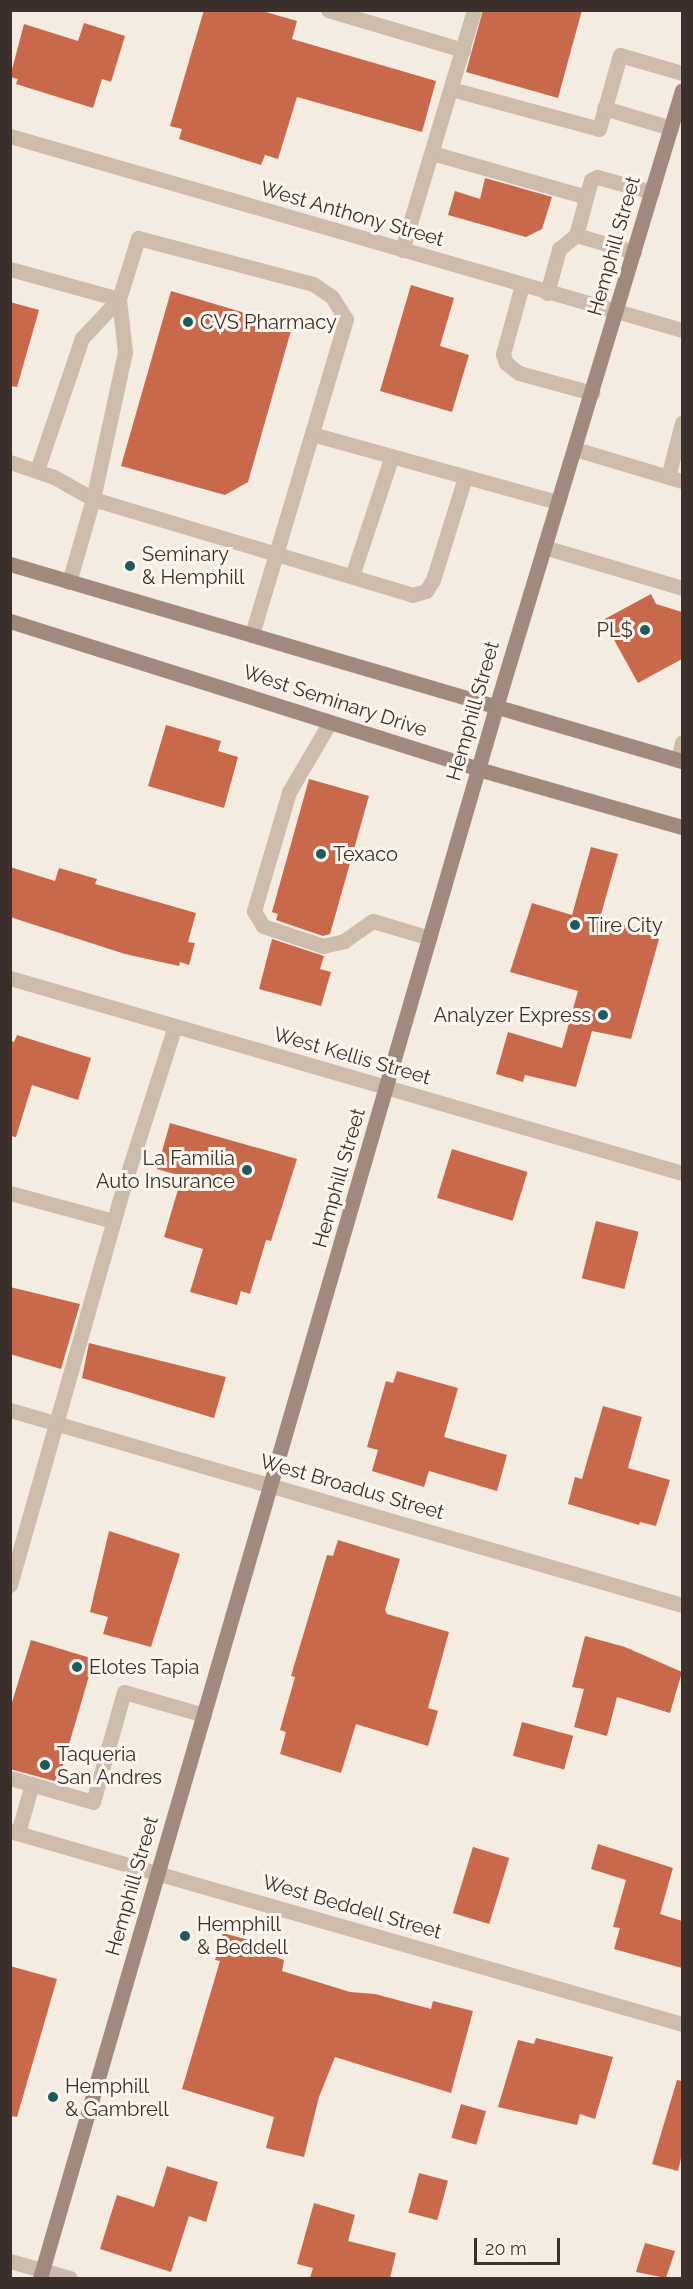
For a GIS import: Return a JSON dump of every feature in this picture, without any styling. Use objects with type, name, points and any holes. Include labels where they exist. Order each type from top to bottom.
[{"type":"main road","name":"Hemphill Street","points":[[41,2274],[478,768],[682,93]]},
{"type":"main road","name":"West Seminary Drive","points":[[10,564],[680,760]]},
{"type":"main road","name":"West Seminary Drive","points":[[10,621],[478,768],[682,827]]},
{"type":"street","points":[[328,10],[463,50]]},
{"type":"street","points":[[402,250],[474,10]]},
{"type":"street","points":[[451,89],[599,129],[620,55],[682,73]]},
{"type":"street","points":[[604,108],[671,128]]},
{"type":"street","name":"West Anthony Street","points":[[10,136],[682,330]]},
{"type":"street","points":[[432,153],[586,197]]},
{"type":"street","points":[[547,292],[559,249],[576,236],[591,180],[597,177],[652,192]]},
{"type":"street","points":[[576,236],[634,252]]},
{"type":"street","points":[[69,582],[93,499],[125,352],[119,299],[138,238],[314,284],[332,297],[346,319],[252,635]]},
{"type":"street","points":[[10,269],[119,299]]},
{"type":"street","points":[[522,285],[503,354],[506,363],[519,373],[592,393]]},
{"type":"street","points":[[37,470],[82,338],[119,299]]},
{"type":"street","points":[[575,449],[675,479],[682,423]]},
{"type":"street","points":[[312,434],[558,502]]},
{"type":"street","points":[[352,576],[392,456]]},
{"type":"street","points":[[10,462],[37,470],[93,499],[412,595],[426,591],[434,580],[465,477]]},
{"type":"street","points":[[544,547],[682,588]]},
{"type":"street","points":[[330,722],[289,792],[254,911],[263,926],[322,946],[344,941],[373,921],[430,938]]},
{"type":"street","points":[[680,760],[682,742]]},
{"type":"street","name":"West Kellis Street","points":[[10,978],[682,1173]]},
{"type":"street","points":[[10,1585],[58,1424],[113,1221],[175,1026]]},
{"type":"street","points":[[10,1193],[113,1221]]},
{"type":"street","name":"West Broadus Street","points":[[10,1410],[682,1605]]},
{"type":"street","points":[[10,1778],[93,1802],[124,1692],[204,1715]]},
{"type":"street","points":[[14,1832],[32,1784]]},
{"type":"street","name":"West Beddell Street","points":[[14,1832],[682,2024]]},
{"type":"street","points":[[10,2261],[41,2274],[70,2278]]},
{"type":"building","points":[[204,10],[259,10],[297,21],[292,39],[436,81],[422,132],[297,97],[278,159],[265,155],[261,165],[179,139],[182,129],[170,126]]},
{"type":"building","points":[[483,10],[582,10],[558,98],[466,72]]},
{"type":"building","points":[[84,23],[125,36],[111,82],[102,79],[93,108],[16,84],[18,79],[10,77],[24,24],[78,41]]},
{"type":"building","points":[[485,178],[552,197],[542,229],[526,237],[448,215],[455,191],[480,199]]},
{"type":"building","points":[[411,285],[454,298],[440,346],[469,355],[452,412],[380,391]]},
{"type":"building","name":"CVS Pharmacy","points":[[171,291],[292,327],[248,482],[225,495],[121,466]]},
{"type":"building","points":[[10,302],[39,310],[17,387],[10,386]]},
{"type":"building","name":"PL$","points":[[651,594],[656,604],[682,612],[682,659],[638,683],[603,620]]},
{"type":"building","points":[[166,725],[221,741],[218,751],[238,757],[224,808],[148,786]]},
{"type":"building","name":"Texaco","points":[[309,779],[369,796],[330,934],[323,936],[276,920],[278,914],[272,912]]},
{"type":"building","name":"Tire City","points":[[591,847],[618,854],[600,918],[651,932],[650,936],[659,939],[631,1039],[592,1031],[576,1087],[525,1075],[523,1082],[496,1074],[508,1032],[562,1048],[578,991],[510,972],[532,903],[572,915]]},
{"type":"building","points":[[10,867],[55,881],[59,868],[97,879],[95,884],[196,913],[188,942],[195,943],[189,965],[180,962],[179,966],[125,954],[10,917]]},
{"type":"building","points":[[272,939],[324,956],[320,969],[331,972],[321,1006],[259,989]]},
{"type":"building","points":[[17,1035],[91,1058],[78,1100],[32,1085],[16,1137],[10,1136],[10,1041],[14,1042]]},
{"type":"building","points":[[170,1123],[297,1159],[271,1241],[266,1240],[250,1294],[241,1291],[237,1305],[190,1292],[203,1249],[164,1237],[182,1176],[157,1169]]},
{"type":"building","points":[[452,1149],[528,1172],[513,1221],[437,1198]]},
{"type":"building","points":[[596,1221],[639,1232],[624,1289],[582,1278]]},
{"type":"building","points":[[10,1287],[80,1304],[61,1369],[10,1354]]},
{"type":"building","points":[[89,1343],[226,1377],[214,1418],[82,1378]]},
{"type":"building","points":[[397,1371],[458,1388],[444,1437],[507,1455],[497,1491],[429,1471],[424,1487],[372,1471],[378,1450],[367,1447],[386,1381],[393,1383]]},
{"type":"building","points":[[603,1406],[642,1417],[628,1468],[670,1480],[656,1526],[640,1522],[639,1525],[568,1504],[575,1477],[582,1479]]},
{"type":"building","points":[[109,1531],[180,1554],[151,1647],[103,1634],[108,1617],[90,1612]]},
{"type":"building","points":[[338,1540],[400,1559],[385,1610],[387,1614],[449,1632],[428,1708],[438,1711],[428,1746],[356,1724],[341,1773],[280,1754],[286,1732],[280,1730],[295,1677],[291,1676],[327,1555],[333,1556]]},
{"type":"building","points":[[585,1636],[625,1647],[682,1672],[670,1713],[617,1697],[607,1736],[574,1727],[584,1689],[572,1687]]},
{"type":"building","points":[[31,1640],[94,1659],[58,1782],[10,1769],[10,1709]]},
{"type":"building","points":[[522,1722],[573,1736],[564,1770],[513,1756]]},
{"type":"building","points":[[598,1844],[673,1868],[660,1914],[682,1921],[682,1968],[614,1949],[620,1928],[613,1927],[626,1880],[591,1869]]},
{"type":"building","points":[[473,1847],[509,1858],[489,1924],[453,1913]]},
{"type":"building","points":[[223,1933],[275,1947],[273,1956],[284,1960],[282,1971],[350,1992],[375,1994],[431,2009],[433,2001],[473,2011],[451,2093],[335,2057],[319,2097],[304,2157],[266,2148],[274,2117],[182,2089],[220,1961],[215,1960]]},
{"type":"building","points":[[10,1966],[57,1979],[17,2117],[10,2116]]},
{"type":"building","points":[[536,2038],[613,2057],[595,2119],[580,2114],[577,2125],[498,2107],[518,2040],[534,2044]]},
{"type":"building","points":[[677,2080],[682,2081],[682,2154],[678,2171],[652,2164]]},
{"type":"building","points":[[461,2104],[486,2111],[476,2145],[451,2138]]},
{"type":"building","points":[[167,2166],[218,2182],[206,2222],[189,2216],[171,2272],[100,2249],[117,2195],[154,2207]]},
{"type":"building","points":[[419,2173],[448,2181],[437,2220],[408,2213]]},
{"type":"building","points":[[314,2203],[355,2215],[348,2241],[396,2253],[390,2278],[310,2278],[313,2268],[297,2264]]},
{"type":"building","points":[[645,2243],[675,2251],[666,2278],[636,2272]]},
{"type":"place","name":"CVS Pharmacy","points":[[188,322]]},
{"type":"place","name":"Seminary & Hemphill","points":[[130,566]]},
{"type":"place","name":"PL$","points":[[645,630]]},
{"type":"place","name":"Texaco","points":[[321,854]]},
{"type":"place","name":"Tire City","points":[[575,925]]},
{"type":"place","name":"Analyzer Express","points":[[603,1015]]},
{"type":"place","name":"La Familia Auto Insurance","points":[[247,1170]]},
{"type":"place","name":"Elotes Tapia","points":[[77,1667]]},
{"type":"place","name":"Taqueria San Andres","points":[[45,1765]]},
{"type":"place","name":"Hemphill & Beddell","points":[[185,1936]]},
{"type":"place","name":"Hemphill & Gambrell","points":[[53,2097]]}]
